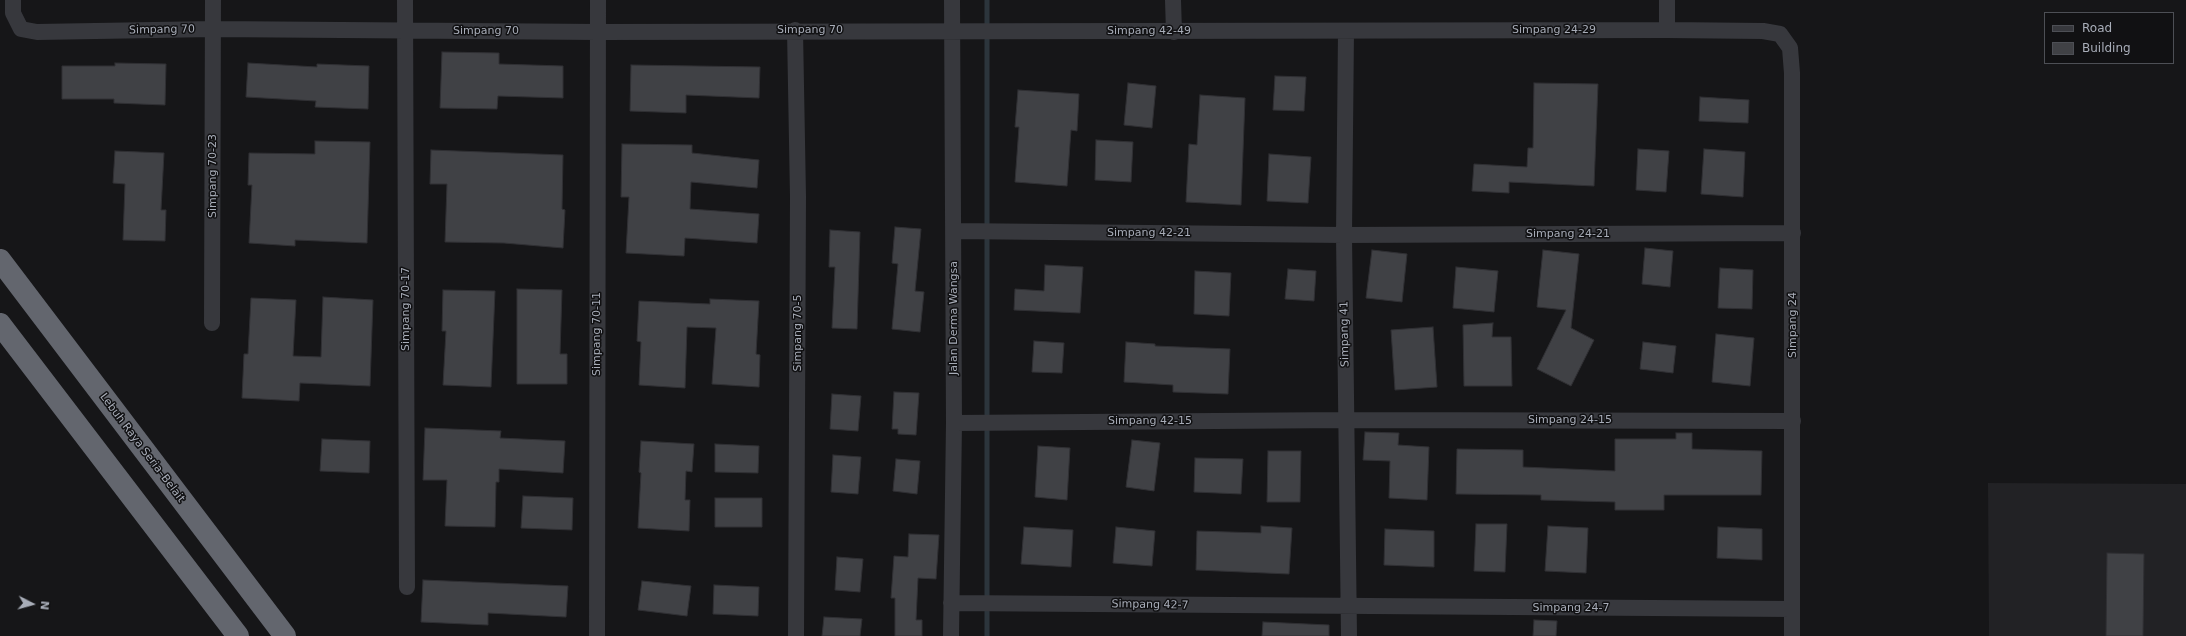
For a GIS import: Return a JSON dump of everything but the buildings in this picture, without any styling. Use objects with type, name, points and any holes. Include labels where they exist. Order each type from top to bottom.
[{"type":"highway","name":"Lebuh Raya Seria–Belait","points":[[0,260],[285,636]]},
{"type":"highway","points":[[0,324],[238,636]]},
{"type":"street","name":"Simpang 70","points":[[13,0],[13,13],[21,29],[37,32],[213,29],[598,32],[796,30],[952,31]]},
{"type":"street","name":"Simpang 70-23","points":[[212,323],[213,0]]},
{"type":"street","name":"Simpang 70-17","points":[[405,0],[407,587]]},
{"type":"street","name":"Simpang 70-11","points":[[597,636],[598,0]]},
{"type":"street","name":"Jalan Derma Wangsa","points":[[951,636],[954,423],[952,0]]},
{"type":"street","points":[[1173,0],[1174,32]]},
{"type":"street","points":[[1667,0],[1667,30]]},
{"type":"street","name":"Simpang 70-5","points":[[796,30],[798,197],[796,636]]},
{"type":"street","name":"Simpang 42-49","points":[[952,31],[1346,31]]},
{"type":"street","name":"Simpang 24-29","points":[[1346,31],[1762,31]]},
{"type":"street","name":"Simpang 41","points":[[1346,31],[1344,235],[1349,636]]},
{"type":"street","name":"Simpang 24","points":[[1762,31],[1780,34],[1790,48],[1792,73],[1792,636]]},
{"type":"street","name":"Simpang 42-21","points":[[954,231],[1344,235]]},
{"type":"street","name":"Simpang 24-21","points":[[1344,235],[1793,233]]},
{"type":"street","name":"Simpang 42-15","points":[[954,423],[1346,420]]},
{"type":"street","name":"Simpang 24-15","points":[[1346,420],[1793,421]]},
{"type":"street","name":"Simpang 42-7","points":[[951,603],[1349,607]]},
{"type":"street","name":"Simpang 24-7","points":[[1349,607],[1792,610]]},
{"type":"shaded area","points":[[1988,483],[2186,484],[2186,636],[1989,636]]},
{"type":"waterway","points":[[987,0],[987,636]]}]
